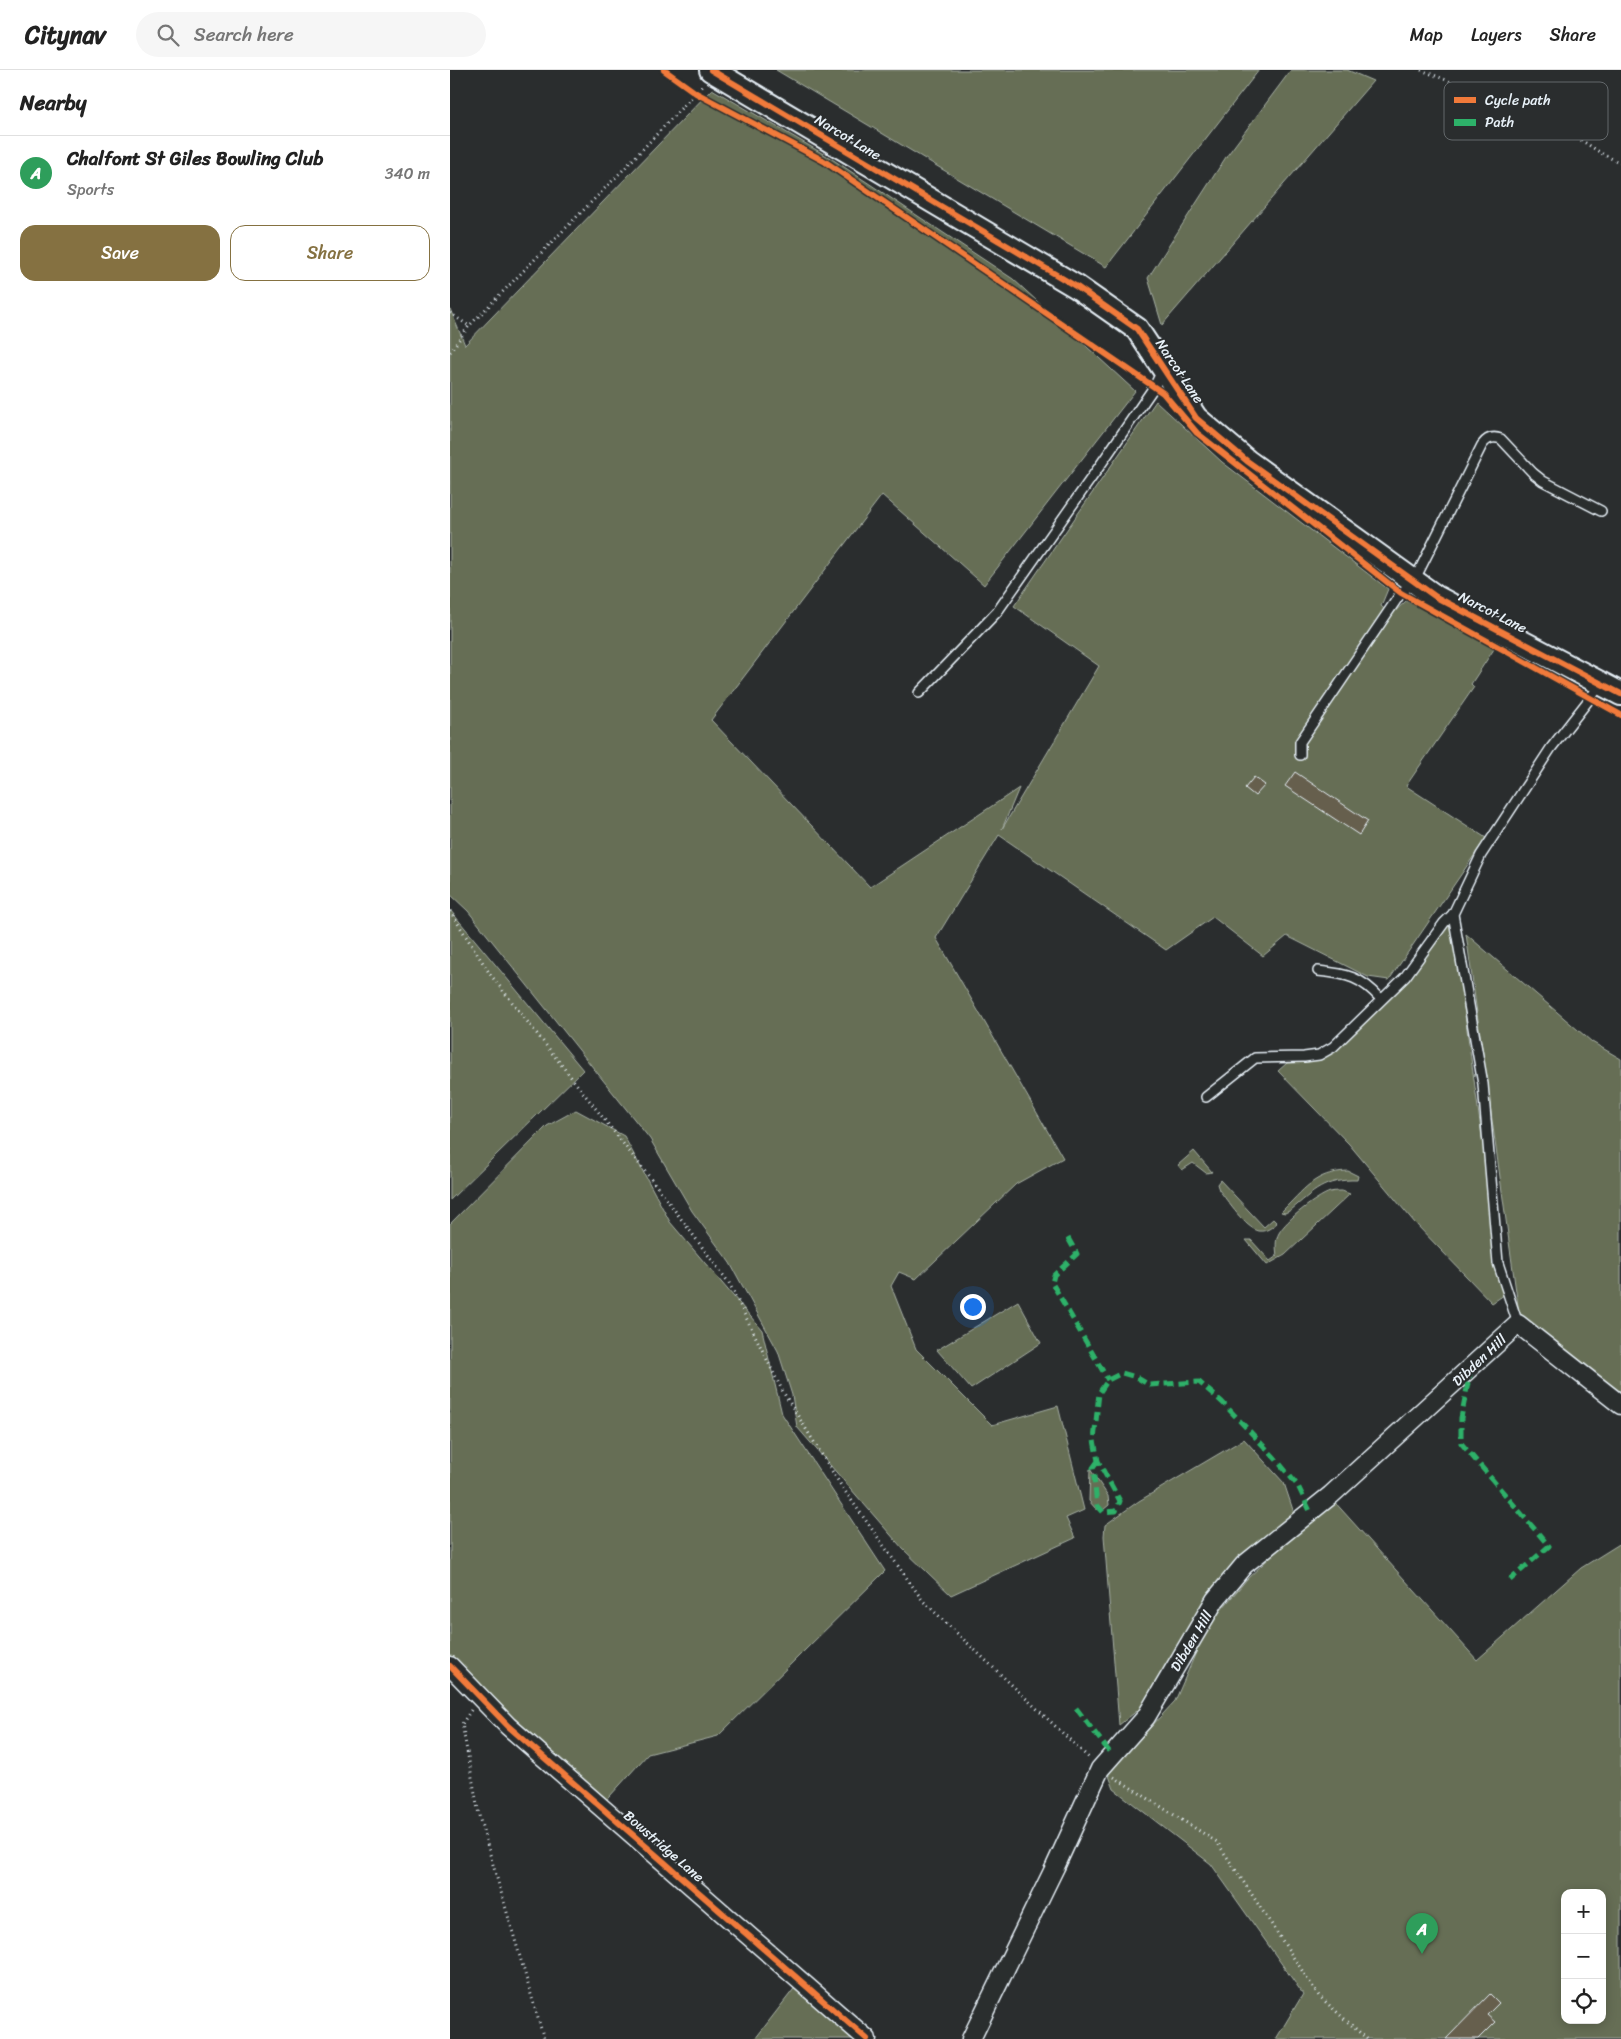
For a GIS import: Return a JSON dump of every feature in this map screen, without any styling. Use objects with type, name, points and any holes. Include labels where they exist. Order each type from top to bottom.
[{"type":"street","name":"Narcot Lane","points":[[707,78],[1077,287],[1137,329],[1196,418],[1240,455],[1436,597],[1612,688]]},
{"type":"street","name":"Dibden Hill","points":[[971,2039],[1100,1768],[1146,1717],[1215,1600],[1244,1565],[1331,1495],[1518,1324]]},
{"type":"street","points":[[1518,1324],[1621,1405]]},
{"type":"street","name":"Bowstridge Lane","points":[[450,1666],[508,1726],[867,2039]]},
{"type":"lane","points":[[919,693],[997,612],[1154,387],[1163,369]]},
{"type":"lane","points":[[1300,755],[1300,742],[1401,593],[1414,581],[1482,445],[1490,438],[1498,438],[1503,441],[1543,481],[1601,511]]},
{"type":"lane","points":[[1206,1097],[1255,1058],[1319,1055],[1333,1047],[1405,977],[1452,914],[1492,838],[1551,748],[1612,688]]},
{"type":"lane","points":[[1452,914],[1483,1084],[1498,1263],[1518,1324]]},
{"type":"lane","points":[[1318,971],[1344,973],[1368,985],[1381,1000]]},
{"type":"path","points":[[1420,70],[1451,82]]},
{"type":"path","points":[[450,352],[469,326],[548,247],[707,78]]},
{"type":"path","points":[[693,91],[705,97]]},
{"type":"path","points":[[1581,140],[1604,155],[1621,163]]},
{"type":"path","points":[[450,313],[469,326]]},
{"type":"path","points":[[450,911],[490,974],[655,1184],[729,1283],[784,1392],[842,1487],[923,1601],[1100,1768],[1217,1842],[1319,1996],[1367,2039]]},
{"type":"path","points":[[480,1697],[462,1724],[480,1820],[544,2039]]},
{"type":"green space","points":[[776,70],[1259,70],[1106,267]]},
{"type":"green space","points":[[1291,70],[1347,70],[1373,81],[1162,325],[1148,278],[1226,157]]},
{"type":"green space","points":[[712,89],[832,159],[1013,279],[1135,391],[984,585],[882,495],[711,720],[870,887],[1019,788],[1002,829],[1099,666],[1014,606],[1156,401],[1222,462],[1388,589],[1381,606],[1391,615],[1406,601],[1498,643],[1471,684],[1474,687],[1406,786],[1486,838],[1389,980],[1368,977],[1287,936],[1263,956],[1213,917],[1166,950],[999,835],[936,938],[1063,1158],[1016,1184],[916,1279],[899,1272],[891,1286],[916,1349],[992,1425],[1058,1406],[1084,1510],[1066,1518],[1075,1538],[951,1595],[903,1549],[797,1427],[792,1395],[778,1351],[730,1263],[692,1211],[650,1139],[468,911],[450,894],[450,309],[465,345]]},
{"type":"green space","points":[[450,910],[583,1070],[450,1200]]},
{"type":"green space","points":[[1448,924],[1453,929],[1504,1295],[1492,1303],[1415,1223],[1349,1144],[1278,1071],[1287,1063],[1308,1062],[1326,1055],[1386,1001]]},
{"type":"green space","points":[[1466,934],[1592,1042],[1621,1059],[1621,1396],[1520,1320]]},
{"type":"green space","points":[[576,1110],[624,1136],[670,1222],[762,1330],[782,1414],[885,1571],[718,1736],[648,1754],[600,1807],[450,1665],[450,1224],[547,1126]]},
{"type":"green space","points":[[1194,1151],[1212,1172],[1206,1173],[1193,1163],[1182,1170],[1178,1165]]},
{"type":"green space","points":[[1348,1171],[1358,1176],[1357,1180],[1346,1180],[1328,1184],[1313,1192],[1291,1210],[1285,1213],[1281,1212],[1303,1190],[1318,1179],[1336,1172]]},
{"type":"green space","points":[[1220,1180],[1264,1227],[1273,1219],[1277,1223],[1264,1231],[1259,1231],[1248,1225],[1219,1190],[1217,1184]]},
{"type":"green space","points":[[1342,1191],[1350,1194],[1285,1255],[1267,1265],[1246,1240],[1251,1240],[1270,1261],[1277,1256],[1276,1244],[1278,1236],[1288,1222],[1317,1199],[1332,1192]]},
{"type":"green space","points":[[1018,1301],[1041,1343],[971,1389],[937,1350]]},
{"type":"green space","points":[[1244,1439],[1284,1483],[1294,1513],[1235,1570],[1147,1703],[1119,1725],[1104,1536],[1105,1525],[1139,1501]]},
{"type":"green space","points":[[1090,1469],[1108,1496],[1109,1505],[1103,1510],[1096,1509],[1089,1501]]},
{"type":"green space","points":[[1332,1499],[1477,1660],[1581,1568],[1621,1543],[1621,2039],[1276,2039],[1303,1994],[1211,1864],[1114,1789],[1108,1773],[1175,1701],[1207,1627],[1247,1579]]},
{"type":"green space","points":[[800,1981],[868,2039],[755,2039]]},
{"type":"building","points":[[1295,772],[1368,821],[1359,835],[1285,786]]},
{"type":"building","points":[[1254,777],[1265,785],[1255,796],[1245,788]]},
{"type":"building","points":[[1490,1994],[1499,2003],[1487,2015],[1495,2022],[1478,2039],[1446,2039]]},
{"type":"marked path","points":[[1068,1238],[1077,1254],[1054,1275],[1052,1283],[1108,1380]]},
{"type":"marked path","points":[[1471,1368],[1461,1418],[1461,1443],[1549,1546],[1510,1580]]},
{"type":"marked path","points":[[1098,1461],[1093,1468],[1097,1505],[1103,1512],[1116,1511],[1120,1501],[1098,1461],[1094,1440],[1099,1393],[1108,1380],[1122,1373],[1136,1377],[1149,1385],[1199,1382],[1222,1402],[1275,1458],[1298,1486],[1310,1511]]},
{"type":"marked path","points":[[1076,1708],[1111,1754]]},
{"type":"cycle path","points":[[664,70],[696,93],[824,161],[1163,393],[1197,433],[1401,593],[1621,715]]},
{"type":"cycle path","points":[[711,70],[1077,287],[1137,329],[1196,418],[1247,461],[1436,597],[1621,694]]},
{"type":"cycle path","points":[[450,1666],[508,1726],[867,2039]]},
{"type":"place","name":"Chalfont St Giles Bowling Club","points":[[1422,1954]]}]
